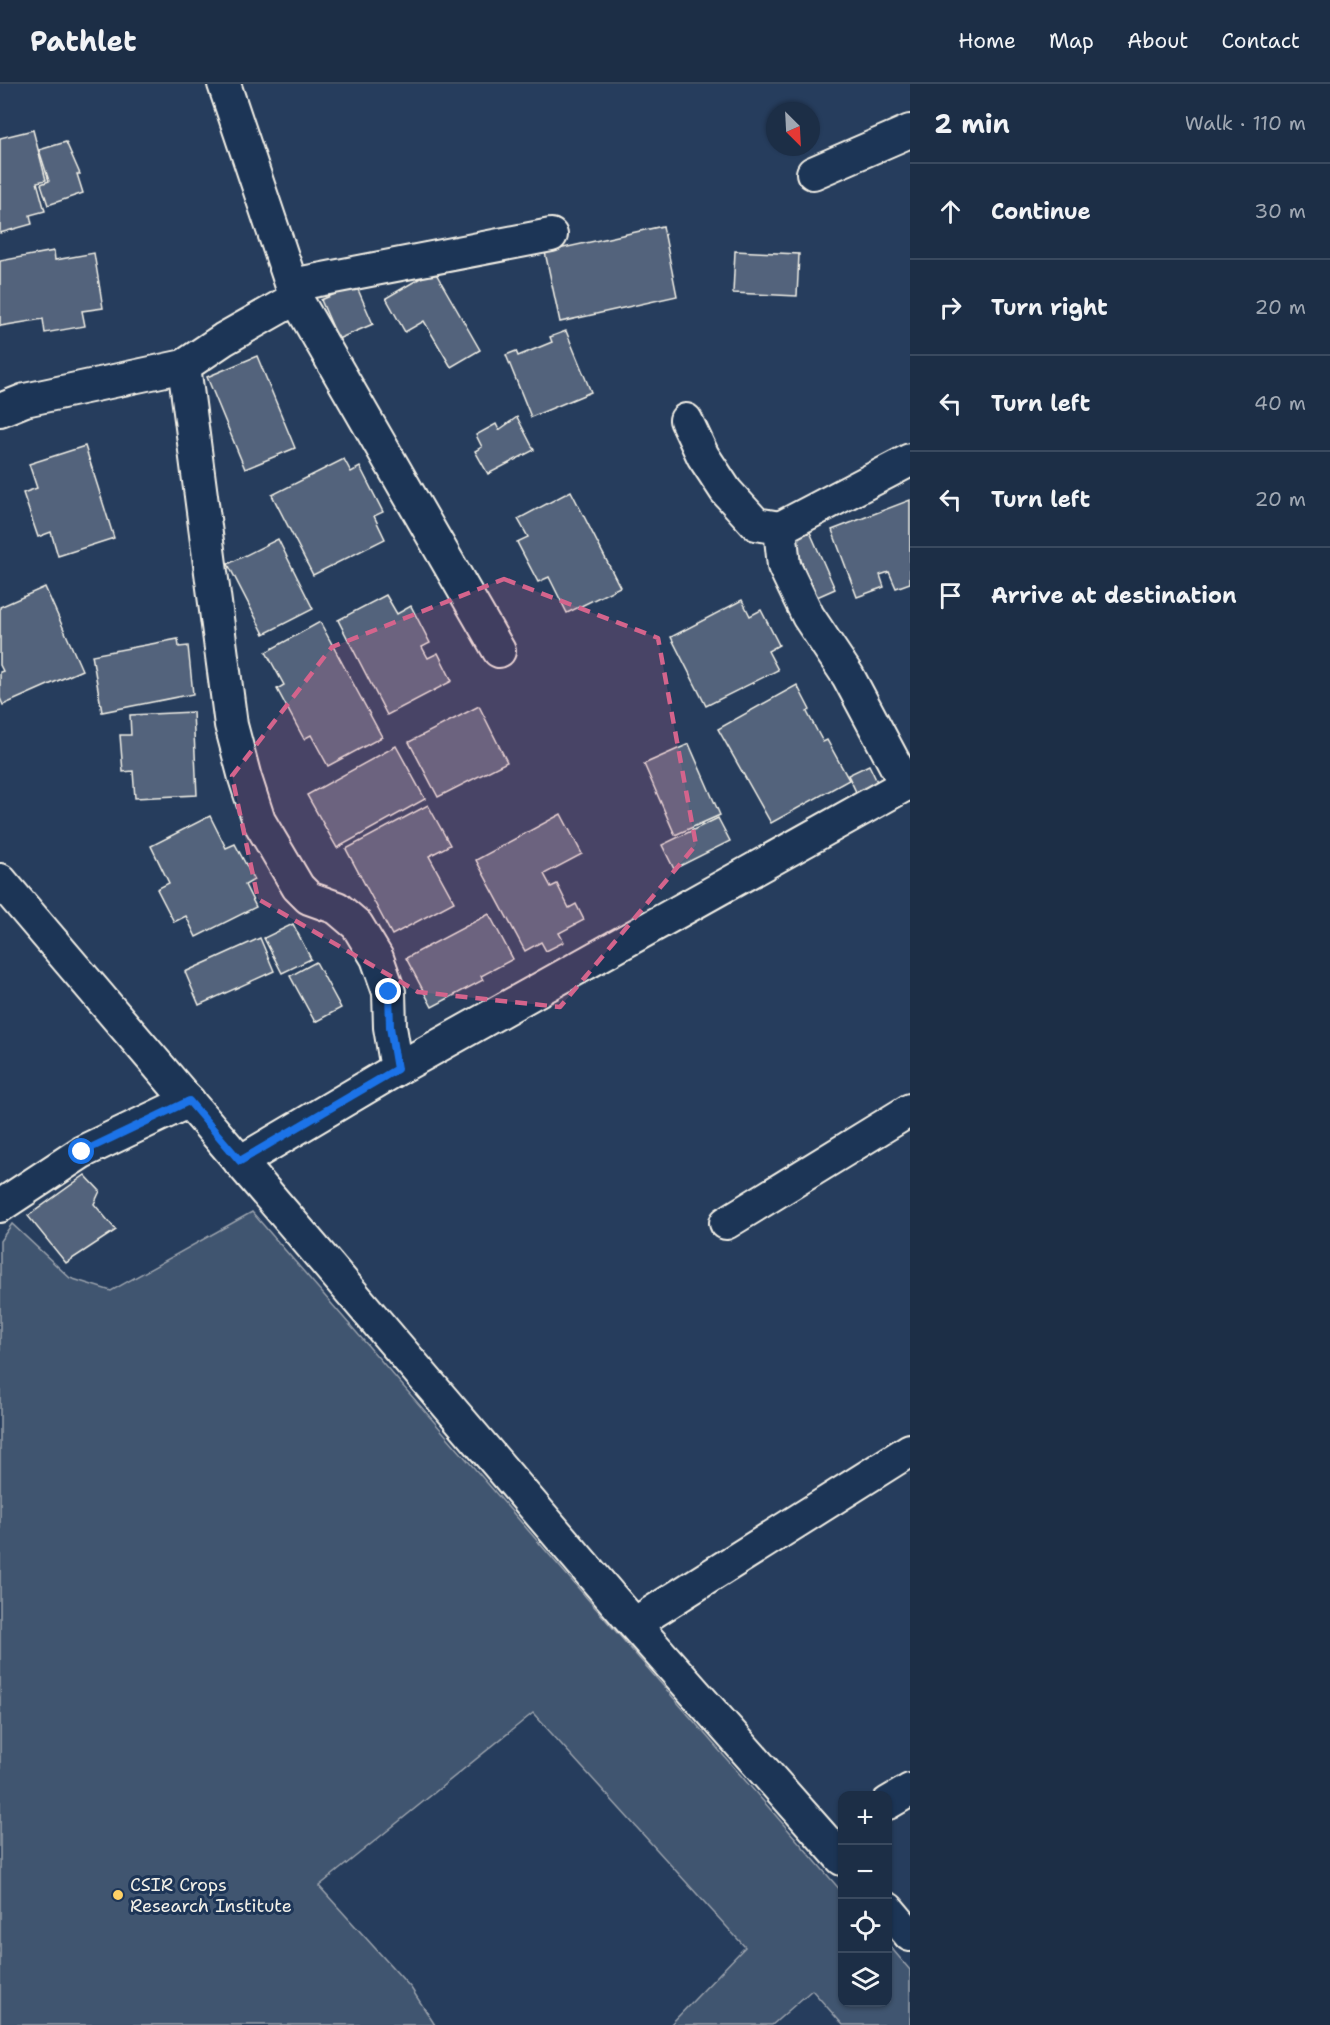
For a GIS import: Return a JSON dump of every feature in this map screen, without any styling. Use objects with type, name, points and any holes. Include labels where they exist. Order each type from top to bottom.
[{"type":"street","points":[[224,84],[294,291],[499,651]]},
{"type":"street","points":[[813,173],[910,131]]},
{"type":"street","points":[[0,410],[25,400],[184,366],[294,291],[551,235]]},
{"type":"street","points":[[184,366],[231,725],[245,778],[259,821],[298,887],[309,898],[337,908],[357,926],[377,958],[389,992],[390,1027],[397,1069]]},
{"type":"street","points":[[686,420],[704,456],[726,491],[756,524],[780,528],[910,460]]},
{"type":"street","points":[[240,1161],[397,1069],[908,783],[848,676],[808,616],[784,566],[780,528]]},
{"type":"street","points":[[0,880],[634,1624],[836,1842]]},
{"type":"street","points":[[0,1206],[82,1152],[189,1101]]},
{"type":"street","points":[[726,1223],[910,1110]]},
{"type":"street","points":[[634,1624],[910,1450]]},
{"type":"street","points":[[892,1801],[910,1790]]},
{"type":"street","points":[[892,1914],[910,1935]]},
{"type":"highlighted area","points":[[504,579],[658,638],[696,845],[560,1007],[418,992],[258,899],[232,776],[332,647]]},
{"type":"shaded area","points":[[252,1212],[838,1887],[838,2007],[892,2007],[892,1949],[910,1970],[910,2025],[843,2025],[812,1990],[772,2025],[670,2025],[745,1947],[533,1713],[319,1886],[411,1988],[435,2025],[0,2025],[0,1241],[12,1224],[70,1278],[111,1291]]},
{"type":"building","points":[[33,130],[46,180],[37,182],[45,211],[30,215],[32,224],[0,233],[0,138]]},
{"type":"building","points":[[66,142],[80,174],[77,174],[83,193],[48,205],[41,184],[49,181],[39,150]]},
{"type":"building","points":[[663,226],[677,296],[560,322],[545,252]]},
{"type":"building","points":[[54,251],[55,260],[94,253],[103,308],[82,311],[85,326],[45,333],[43,319],[0,326],[0,261]]},
{"type":"building","points":[[735,251],[799,254],[797,296],[733,293]]},
{"type":"building","points":[[434,270],[480,350],[451,367],[424,321],[405,332],[386,298]]},
{"type":"building","points":[[356,285],[373,324],[338,339],[321,300]]},
{"type":"building","points":[[566,331],[591,392],[531,417],[506,355],[516,351],[518,356],[552,342],[550,337]]},
{"type":"building","points":[[257,356],[295,448],[245,469],[207,377]]},
{"type":"building","points":[[517,417],[534,450],[488,474],[475,451],[482,447],[476,435],[496,424],[499,430]]},
{"type":"building","points":[[85,446],[114,538],[58,556],[51,532],[38,537],[23,493],[37,488],[29,464]]},
{"type":"building","points":[[344,459],[351,472],[360,467],[383,512],[374,516],[385,539],[313,575],[272,495]]},
{"type":"building","points":[[571,491],[620,587],[567,613],[549,577],[538,582],[517,542],[528,537],[518,519]]},
{"type":"building","points":[[910,500],[910,583],[896,588],[889,572],[880,575],[884,587],[857,597],[832,530]]},
{"type":"building","points":[[810,532],[835,589],[817,597],[792,540]]},
{"type":"building","points":[[278,539],[313,609],[264,634],[228,564]]},
{"type":"building","points":[[45,587],[82,670],[3,705],[0,698],[0,672],[3,671],[0,665],[0,607]]},
{"type":"building","points":[[386,595],[397,614],[411,606],[430,643],[422,647],[428,658],[438,653],[452,681],[387,715],[338,620]]},
{"type":"building","points":[[742,600],[750,616],[761,610],[779,645],[768,651],[778,670],[706,706],[671,637]]},
{"type":"building","points":[[320,622],[382,737],[328,766],[311,735],[304,739],[277,689],[284,685],[266,652]]},
{"type":"building","points":[[178,639],[179,647],[188,646],[193,694],[102,712],[92,655]]},
{"type":"building","points":[[797,685],[810,710],[807,712],[823,742],[827,740],[849,780],[771,823],[718,729]]},
{"type":"building","points":[[479,706],[507,762],[438,797],[409,742]]},
{"type":"building","points":[[193,712],[197,795],[135,798],[133,771],[123,772],[120,735],[131,735],[130,715]]},
{"type":"building","points":[[689,744],[720,815],[675,835],[644,764]]},
{"type":"building","points":[[396,746],[425,799],[337,848],[307,795]]},
{"type":"building","points":[[869,765],[880,788],[859,798],[848,775]]},
{"type":"building","points":[[428,805],[450,845],[429,856],[454,902],[392,935],[346,849]]},
{"type":"building","points":[[561,814],[582,854],[544,874],[551,887],[557,884],[569,908],[576,904],[584,920],[559,933],[564,942],[546,951],[541,942],[525,951],[476,860]]},
{"type":"building","points":[[210,816],[226,848],[235,844],[254,880],[245,885],[256,907],[196,937],[186,916],[174,922],[157,889],[169,883],[151,846]]},
{"type":"building","points":[[718,818],[730,841],[674,869],[662,845]]},
{"type":"building","points":[[489,914],[513,959],[481,976],[483,980],[432,1007],[406,958]]},
{"type":"building","points":[[293,924],[311,959],[282,973],[264,938]]},
{"type":"building","points":[[260,938],[274,971],[199,1005],[185,972]]},
{"type":"building","points":[[316,962],[341,1008],[315,1022],[290,976]]},
{"type":"building","points":[[85,1175],[100,1191],[94,1204],[116,1230],[66,1263],[28,1216]]},
{"type":"place","name":"CSIR Crops Research Institute","points":[[118,1895]]},
{"type":"route","points":[[82,1152],[189,1101],[240,1161],[397,1069],[390,1027],[389,992]]}]
